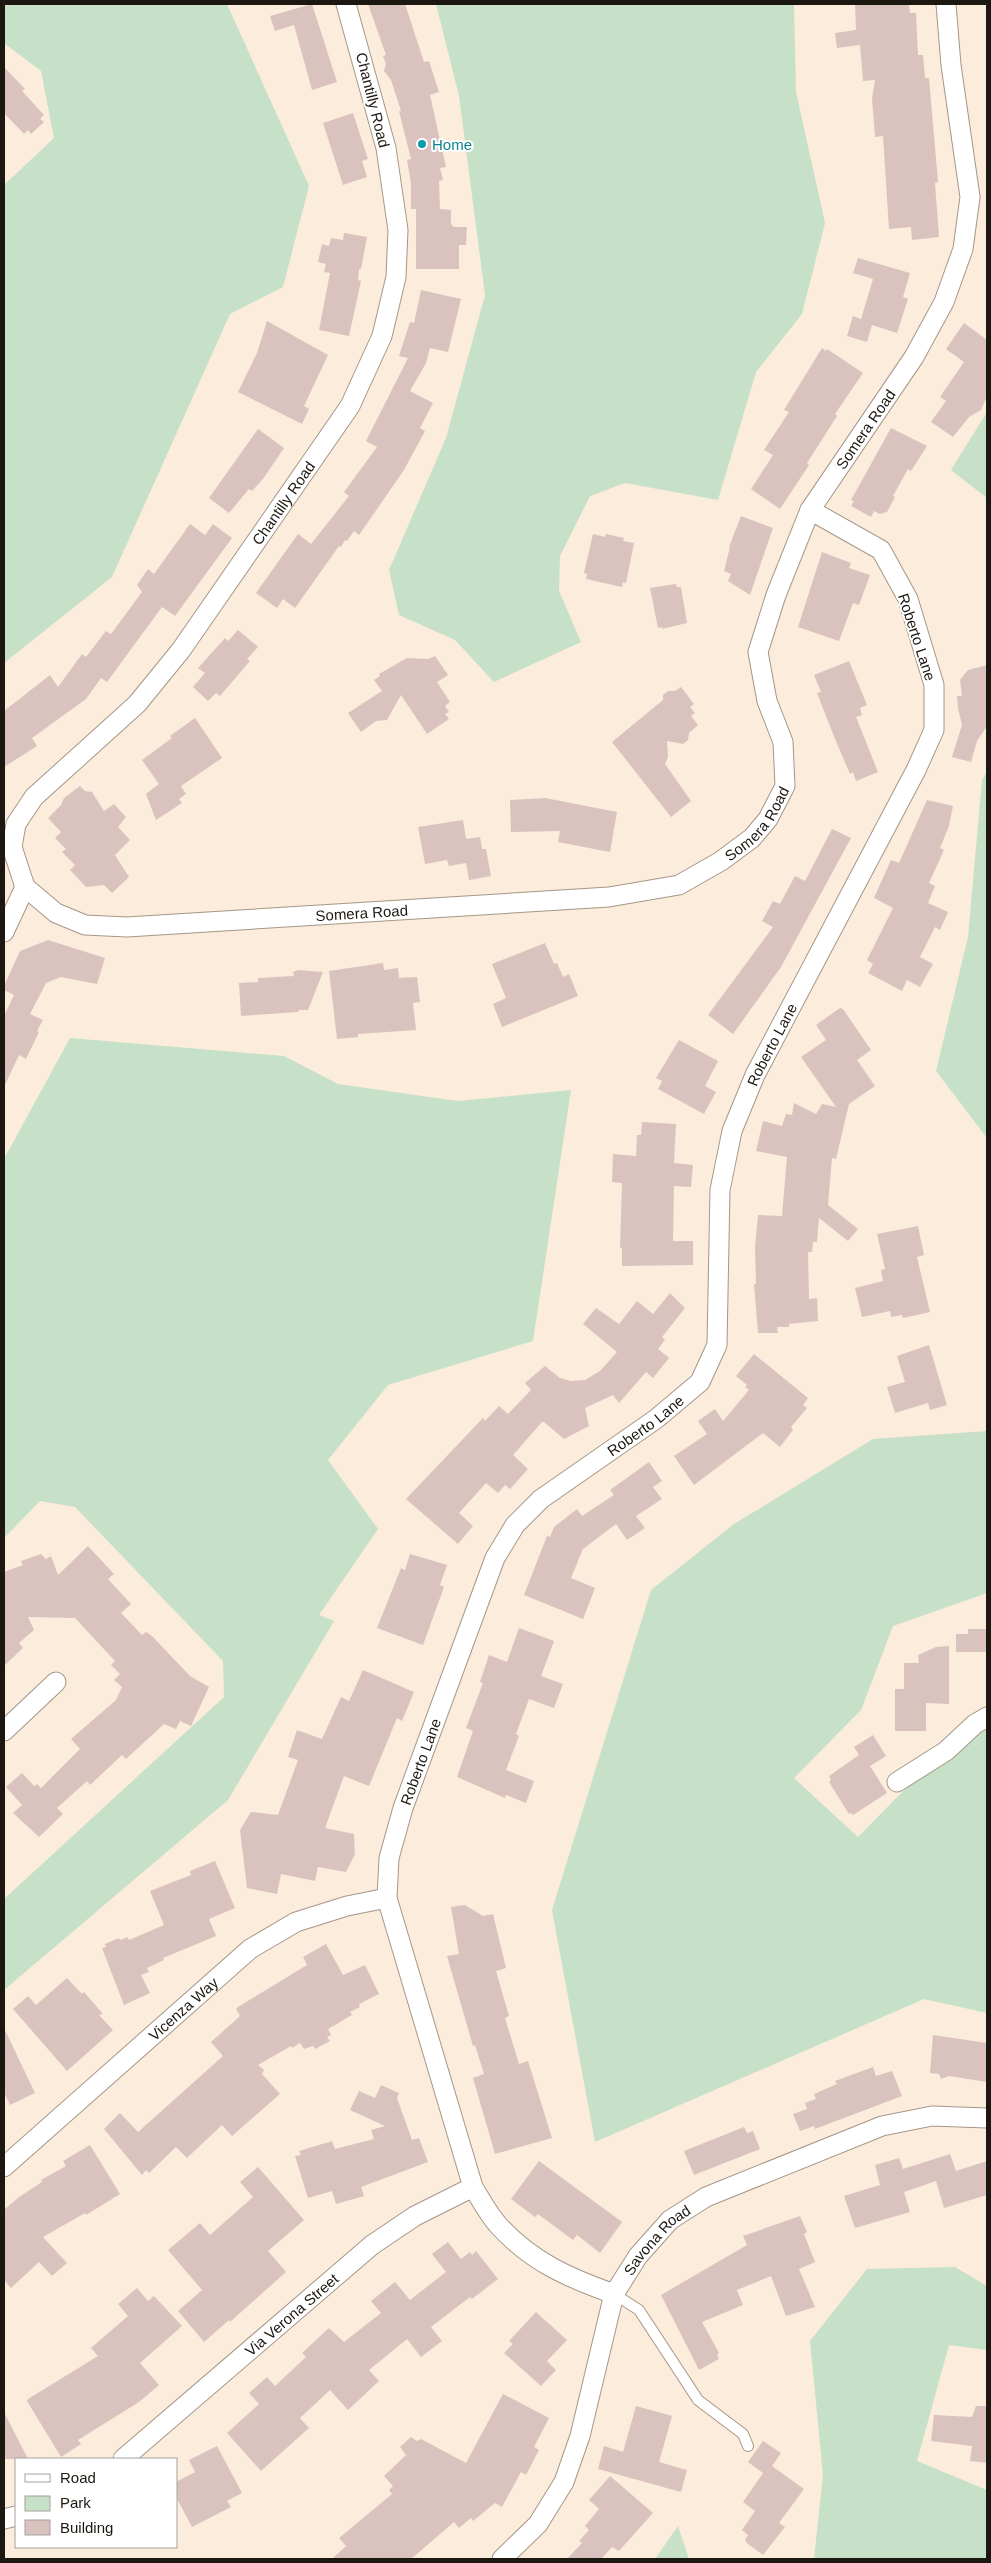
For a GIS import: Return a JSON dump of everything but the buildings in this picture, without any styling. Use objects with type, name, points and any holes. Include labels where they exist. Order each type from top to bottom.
[{"type":"street","name":"Chantilly Road","points":[[25,887],[12,847],[16,824],[34,797],[137,704],[181,650],[350,406],[382,336],[396,277],[398,230],[386,148],[346,4]]},
{"type":"street","name":"Somera Road","points":[[25,887],[56,913],[85,925],[127,927],[609,897],[679,885],[721,861],[752,838],[768,819],[785,786],[783,742],[767,700],[758,652],[776,595],[810,510],[914,357],[944,302],[963,249],[970,197],[951,65],[946,4]]},
{"type":"street","name":"Roberto Lane","points":[[614,2294],[576,2281],[531,2256],[498,2224],[473,2187],[387,1898],[389,1858],[402,1808],[495,1558],[515,1525],[542,1499],[664,1412],[700,1382],[717,1345],[720,1190],[732,1131],[755,1075],[916,770],[934,730],[934,685],[908,599],[881,550],[810,510]]},
{"type":"street","points":[[4,932],[25,887]]},
{"type":"street","points":[[4,1732],[56,1682]]},
{"type":"street","points":[[897,1782],[946,1751],[975,1724],[987,1717]]},
{"type":"street","name":"Vicenza Way","points":[[4,2167],[250,1949],[296,1922],[347,1906],[387,1898]]},
{"type":"street","name":"Savona Road","points":[[502,2559],[538,2524],[564,2482],[580,2436],[614,2294],[638,2256],[670,2220],[706,2197],[882,2126],[932,2116],[987,2118]]},
{"type":"street","name":"Via Verona Street","points":[[124,2458],[372,2245],[415,2216],[473,2187]]},
{"type":"lane","points":[[614,2294],[639,2310],[698,2400],[743,2434],[748,2446]]},
{"type":"green space","points":[[4,4],[227,4],[309,186],[283,287],[230,314],[112,577],[4,663],[4,185],[54,138],[41,71],[4,43]]},
{"type":"green space","points":[[436,4],[794,4],[796,92],[825,223],[802,314],[756,372],[718,500],[625,483],[590,496],[560,556],[559,591],[581,642],[494,682],[455,640],[399,615],[389,570],[446,438],[485,295],[459,96]]},
{"type":"green space","points":[[987,412],[987,498],[951,470]]},
{"type":"green space","points":[[987,771],[987,1138],[936,1071],[968,937],[982,780]]},
{"type":"green space","points":[[70,1038],[284,1056],[338,1084],[458,1101],[571,1090],[533,1341],[388,1385],[328,1460],[378,1529],[319,1615],[334,1621],[228,1800],[4,1990],[4,1899],[224,1697],[223,1661],[75,1507],[40,1501],[4,1538],[4,1159]]},
{"type":"green space","points":[[987,1431],[987,1593],[893,1626],[861,1710],[794,1778],[858,1837],[923,1771],[987,1728],[987,2013],[924,1999],[595,2142],[552,1910],[651,1590],[734,1524],[873,1439]]},
{"type":"green space","points":[[955,2267],[987,2286],[987,2350],[949,2345],[917,2461],[987,2490],[987,2559],[814,2559],[823,2475],[810,2341],[867,2269]]},
{"type":"green space","points":[[678,2526],[689,2559],[655,2559]]},
{"type":"place","name":"Home","points":[[422,144]]}]
